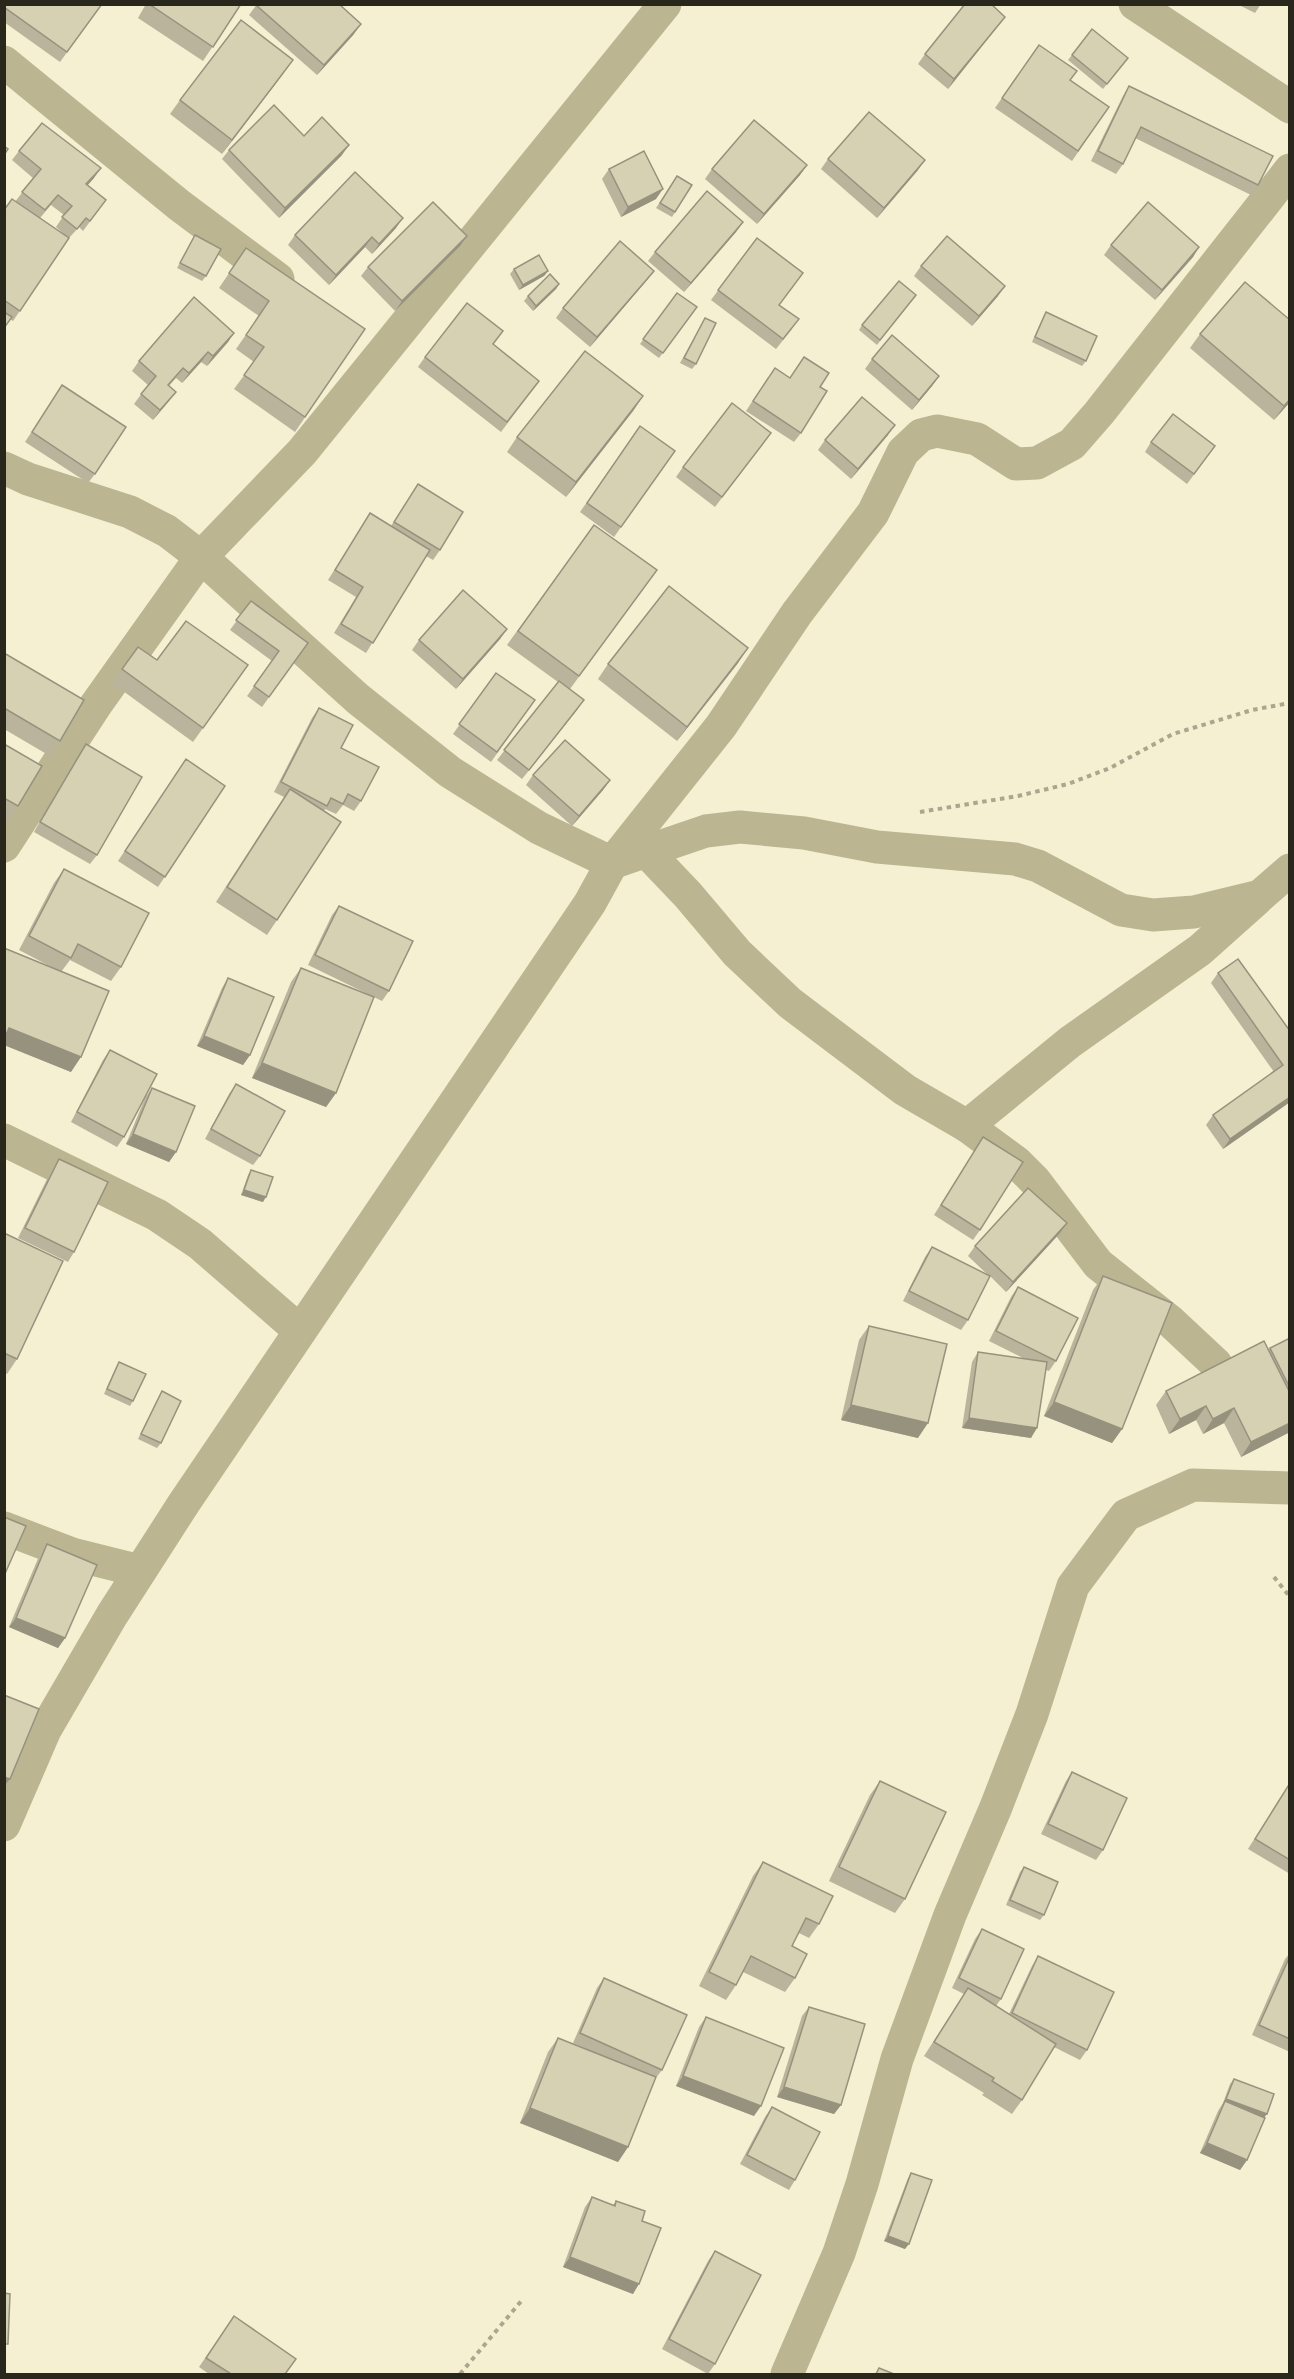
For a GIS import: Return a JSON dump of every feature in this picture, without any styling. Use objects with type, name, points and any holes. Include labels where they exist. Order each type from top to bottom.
[{"type":"street","points":[[4,846],[95,706],[201,557],[302,452],[665,4]]},
{"type":"street","points":[[1135,4],[1290,107]]},
{"type":"street","points":[[4,62],[179,205],[301,296]]},
{"type":"street","points":[[4,1825],[45,1730],[141,1571],[300,1330],[590,903],[612,864],[721,726],[797,614],[873,513],[903,452],[921,435],[937,431],[977,439],[1016,464],[1037,462],[1072,444],[1100,413],[1290,170]]},
{"type":"street","points":[[358,332],[386,350]]},
{"type":"street","points":[[4,468],[28,479],[130,512],[167,531],[201,557],[358,699],[450,772],[539,828],[612,864],[706,831],[740,827],[804,833],[877,847],[1015,859],[1038,866],[1121,910],[1153,915],[1194,912],[1260,896]]},
{"type":"street","points":[[647,852],[688,895],[737,953],[790,1003],[905,1090],[967,1126],[1016,1162],[1035,1181],[1098,1264],[1171,1322],[1216,1364]]},
{"type":"street","points":[[967,1126],[1070,1042],[1200,950],[1290,870]]},
{"type":"street","points":[[4,1140],[157,1215],[200,1244],[300,1330]]},
{"type":"street","points":[[787,2374],[839,2253],[862,2184],[897,2059],[950,1915],[1032,1714],[1073,1586],[1126,1515],[1193,1485],[1290,1488]]},
{"type":"street","points":[[4,1528],[72,1554],[141,1571]]},
{"type":"path","points":[[909,814],[1018,796],[1068,784],[1110,768],[1173,734],[1252,710],[1290,703]]},
{"type":"path","points":[[1274,1577],[1290,1597]]},
{"type":"path","points":[[460,2374],[523,2299]]},
{"type":"building","points":[[4,4],[102,4],[67,52],[4,7]]},
{"type":"building","points":[[149,4],[241,4],[213,47]]},
{"type":"building","points":[[257,4],[339,4],[361,24],[324,65]]},
{"type":"building","points":[[965,4],[991,4],[1005,17],[954,79],[925,54]]},
{"type":"building","points":[[241,20],[293,60],[232,140],[180,100]]},
{"type":"building","points":[[1092,29],[1128,58],[1107,84],[1072,55]]},
{"type":"building","points":[[1039,45],[1077,71],[1070,80],[1109,107],[1078,151],[1002,98]]},
{"type":"building","points":[[1129,86],[1273,156],[1258,185],[1141,127],[1123,164],[1098,151]]},
{"type":"building","points":[[274,105],[304,136],[322,117],[349,145],[285,208],[229,150]]},
{"type":"building","points":[[869,112],[925,160],[884,208],[828,159]]},
{"type":"building","points":[[754,120],[807,165],[764,214],[712,169]]},
{"type":"building","points":[[42,123],[101,168],[86,184],[106,200],[90,221],[86,218],[77,229],[62,217],[72,206],[58,195],[45,210],[22,192],[41,169],[19,151]]},
{"type":"building","points":[[644,151],[663,189],[628,207],[609,169]]},
{"type":"building","points":[[355,172],[403,218],[379,244],[372,237],[336,275],[295,235]]},
{"type":"building","points":[[677,176],[692,185],[675,212],[660,203]]},
{"type":"building","points":[[707,191],[743,222],[691,283],[655,252]]},
{"type":"building","points":[[12,199],[69,238],[20,311],[4,300],[4,210]]},
{"type":"building","points":[[433,202],[467,236],[402,301],[368,267]]},
{"type":"building","points":[[1148,202],[1199,247],[1162,290],[1111,245]]},
{"type":"building","points":[[195,235],[221,249],[206,276],[180,263]]},
{"type":"building","points":[[947,236],[1005,286],[979,316],[921,266]]},
{"type":"building","points":[[757,238],[803,273],[779,305],[799,319],[783,339],[718,290]]},
{"type":"building","points":[[620,241],[654,271],[597,337],[563,308]]},
{"type":"building","points":[[246,248],[365,329],[305,417],[244,375],[264,347],[246,335],[269,301],[229,273]]},
{"type":"building","points":[[539,255],[548,271],[523,285],[514,269]]},
{"type":"building","points":[[550,274],[559,284],[536,306],[528,296]]},
{"type":"building","points":[[899,281],[916,295],[880,340],[862,325]]},
{"type":"building","points":[[1245,282],[1290,320],[1290,399],[1284,406],[1200,334]]},
{"type":"building","points":[[677,293],[697,307],[663,353],[643,339]]},
{"type":"building","points":[[194,297],[234,333],[213,356],[208,352],[189,373],[183,368],[168,385],[176,392],[160,410],[141,394],[156,376],[139,361]]},
{"type":"building","points":[[467,303],[503,331],[493,344],[539,381],[507,422],[425,357]]},
{"type":"building","points":[[4,312],[12,317],[4,328]]},
{"type":"building","points":[[1046,312],[1097,336],[1086,361],[1035,337]]},
{"type":"building","points":[[705,318],[716,323],[696,364],[684,358]]},
{"type":"building","points":[[892,335],[939,376],[919,400],[872,359]]},
{"type":"building","points":[[585,351],[643,396],[576,482],[517,437]]},
{"type":"building","points":[[804,357],[829,373],[820,387],[827,391],[801,433],[753,401],[775,368],[790,378]]},
{"type":"building","points":[[62,385],[126,427],[95,474],[32,432]]},
{"type":"building","points":[[862,397],[895,425],[858,469],[825,440]]},
{"type":"building","points":[[732,403],[771,433],[722,497],[683,467]]},
{"type":"building","points":[[1173,414],[1215,446],[1194,474],[1151,442]]},
{"type":"building","points":[[640,426],[675,451],[621,527],[587,503]]},
{"type":"building","points":[[418,484],[463,512],[440,550],[394,522]]},
{"type":"building","points":[[370,513],[430,550],[373,643],[341,624],[363,587],[335,570]]},
{"type":"building","points":[[594,525],[657,570],[579,676],[518,631]]},
{"type":"building","points":[[669,586],[748,648],[687,727],[608,664]]},
{"type":"building","points":[[463,590],[507,629],[463,679],[419,640]]},
{"type":"building","points":[[251,601],[308,643],[269,697],[254,686],[279,651],[236,620]]},
{"type":"building","points":[[186,621],[248,665],[203,728],[122,669],[138,647],[157,660]]},
{"type":"building","points":[[4,653],[84,700],[60,741],[4,708]]},
{"type":"building","points":[[496,673],[535,700],[497,752],[459,724]]},
{"type":"building","points":[[559,681],[584,700],[529,770],[504,750]]},
{"type":"building","points":[[319,708],[353,725],[341,748],[379,767],[361,801],[348,794],[343,804],[331,798],[327,806],[281,782]]},
{"type":"building","points":[[565,740],[610,780],[579,816],[533,775]]},
{"type":"building","points":[[4,744],[42,766],[18,806],[4,798]]},
{"type":"building","points":[[86,744],[142,777],[97,855],[40,822]]},
{"type":"building","points":[[186,759],[225,786],[165,877],[125,851]]},
{"type":"building","points":[[290,789],[341,822],[277,920],[227,887]]},
{"type":"building","points":[[64,869],[149,913],[121,967],[78,944],[71,958],[29,936]]},
{"type":"building","points":[[339,906],[413,941],[389,991],[315,955]]},
{"type":"building","points":[[4,948],[109,991],[81,1057],[9,1028],[4,1039]]},
{"type":"building","points":[[1238,959],[1290,1031],[1290,1097],[1230,1139],[1213,1115],[1283,1065],[1218,973]]},
{"type":"building","points":[[301,968],[374,997],[336,1093],[262,1063]]},
{"type":"building","points":[[228,978],[274,997],[250,1055],[204,1036]]},
{"type":"building","points":[[110,1050],[157,1074],[124,1137],[77,1112]]},
{"type":"building","points":[[236,1084],[285,1111],[260,1156],[211,1129]]},
{"type":"building","points":[[152,1088],[195,1106],[176,1152],[133,1134]]},
{"type":"building","points":[[983,1137],[1023,1162],[980,1230],[941,1205]]},
{"type":"building","points":[[59,1159],[108,1182],[74,1252],[25,1228]]},
{"type":"building","points":[[251,1170],[273,1177],[266,1197],[244,1190]]},
{"type":"building","points":[[1028,1188],[1067,1223],[1013,1282],[975,1246]]},
{"type":"building","points":[[4,1233],[63,1261],[17,1359],[4,1353]]},
{"type":"building","points":[[932,1247],[990,1276],[968,1320],[909,1291]]},
{"type":"building","points":[[1103,1276],[1172,1303],[1122,1429],[1054,1402]]},
{"type":"building","points":[[1018,1287],[1078,1318],[1056,1361],[996,1331]]},
{"type":"building","points":[[869,1326],[947,1344],[928,1423],[851,1405]]},
{"type":"building","points":[[1290,1338],[1290,1388],[1270,1348]]},
{"type":"building","points":[[1264,1341],[1290,1393],[1290,1423],[1251,1442],[1234,1408],[1213,1419],[1206,1406],[1180,1419],[1166,1391]]},
{"type":"building","points":[[978,1352],[1047,1362],[1037,1428],[969,1418]]},
{"type":"building","points":[[119,1362],[146,1374],[133,1401],[107,1389]]},
{"type":"building","points":[[162,1391],[181,1401],[161,1443],[141,1434]]},
{"type":"building","points":[[4,1517],[26,1526],[4,1576]]},
{"type":"building","points":[[47,1544],[97,1565],[65,1638],[16,1618]]},
{"type":"building","points":[[4,1695],[39,1709],[10,1779],[4,1777]]},
{"type":"building","points":[[1072,1772],[1127,1798],[1103,1850],[1048,1824]]},
{"type":"building","points":[[880,1781],[946,1812],[905,1899],[839,1867]]},
{"type":"building","points":[[1290,1783],[1290,1860],[1255,1839]]},
{"type":"building","points":[[763,1862],[833,1896],[819,1924],[806,1918],[792,1946],[807,1954],[795,1978],[751,1956],[736,1985],[709,1972]]},
{"type":"building","points":[[1024,1867],[1058,1882],[1044,1915],[1010,1900]]},
{"type":"building","points":[[982,1929],[1024,1949],[1001,1999],[959,1978]]},
{"type":"building","points":[[1038,1956],[1114,1992],[1087,2050],[1012,2013]]},
{"type":"building","points":[[1290,1956],[1290,2039],[1259,2025]]},
{"type":"building","points":[[604,1978],[687,2015],[662,2070],[580,2033]]},
{"type":"building","points":[[968,1988],[1056,2044],[1022,2100],[992,2081],[994,2078],[934,2042]]},
{"type":"building","points":[[809,2007],[865,2024],[841,2105],[784,2087]]},
{"type":"building","points":[[706,2017],[784,2048],[761,2106],[683,2076]]},
{"type":"building","points":[[558,2038],[656,2077],[628,2147],[530,2108]]},
{"type":"building","points":[[1234,2079],[1274,2094],[1267,2114],[1226,2099]]},
{"type":"building","points":[[1225,2101],[1265,2118],[1247,2160],[1207,2143]]},
{"type":"building","points":[[772,2107],[820,2132],[795,2180],[747,2155]]},
{"type":"building","points":[[911,2173],[932,2180],[909,2244],[888,2236]]},
{"type":"building","points":[[592,2197],[615,2206],[616,2201],[645,2211],[642,2221],[661,2228],[639,2284],[570,2257]]},
{"type":"building","points":[[715,2251],[761,2275],[715,2364],[669,2339]]},
{"type":"building","points":[[4,2293],[10,2294],[8,2344],[4,2344]]},
{"type":"building","points":[[234,2316],[296,2359],[285,2374],[231,2374],[206,2358]]},
{"type":"building","points":[[879,2368],[894,2374],[876,2374]]}]
